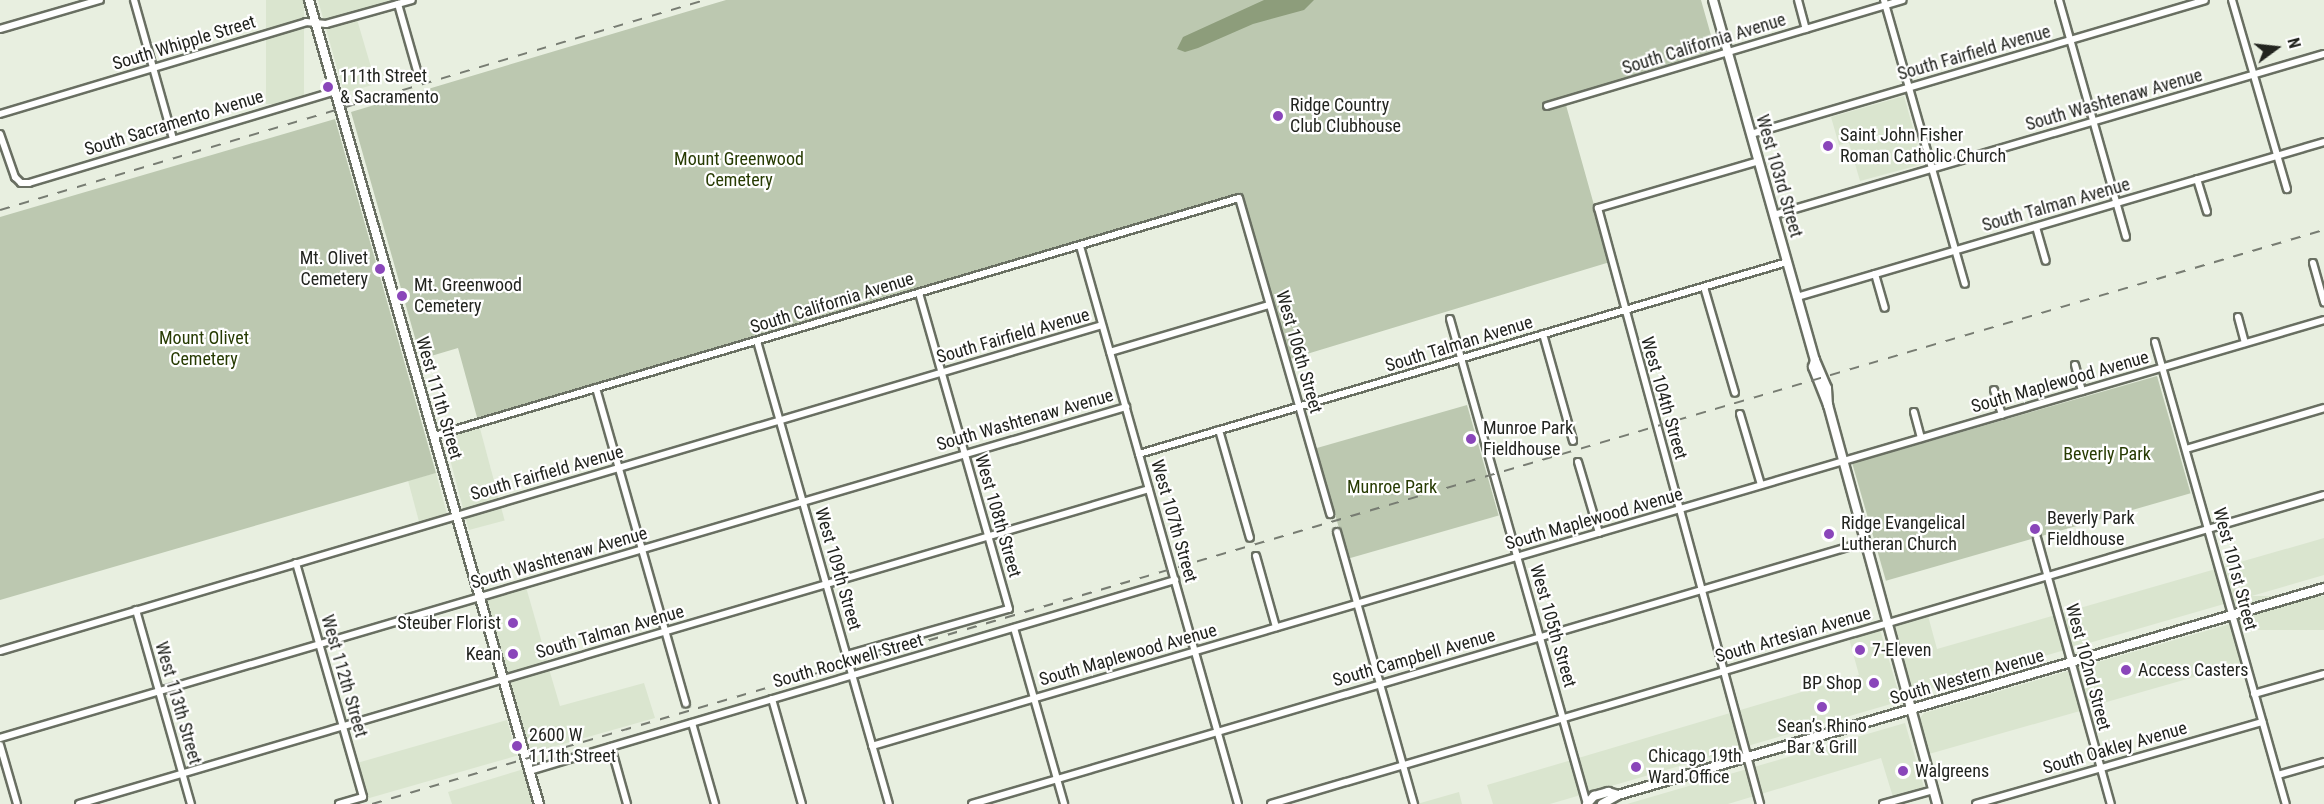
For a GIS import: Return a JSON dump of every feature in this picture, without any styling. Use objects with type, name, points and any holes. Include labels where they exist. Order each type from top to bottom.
[{"type":"main road","name":"West 111th Street","points":[[309,0],[539,804]]},
{"type":"main road","name":"West 103rd Street","points":[[1713,0],[1815,360],[1825,380],[1828,405],[1937,804]]},
{"type":"main road","name":"South Western Avenue","points":[[1602,804],[1618,795],[2324,588]]},
{"type":"main road","name":"South Western Avenue","points":[[1587,804],[1594,796],[1608,792],[1618,795]]},
{"type":"street","points":[[0,30],[100,0]]},
{"type":"street","points":[[134,0],[173,139]]},
{"type":"street","name":"South Whipple Street","points":[[0,114],[306,22],[326,24],[412,0]]},
{"type":"street","points":[[1798,0],[1806,29]]},
{"type":"street","name":"South California Avenue","points":[[1547,106],[1806,29],[1885,3],[1903,0]]},
{"type":"street","points":[[2059,0],[2126,237]]},
{"type":"street","name":"South Fairfield Avenue","points":[[1751,134],[2205,0]]},
{"type":"street","points":[[2232,0],[2287,189]]},
{"type":"street","points":[[1885,3],[1965,284]]},
{"type":"street","points":[[398,4],[418,74]]},
{"type":"street","name":"South Washtenaw Avenue","points":[[1774,215],[2324,54]]},
{"type":"street","name":"South Sacramento Avenue","points":[[2,149],[21,183],[336,91]]},
{"type":"street","points":[[0,134],[2,149]]},
{"type":"street","name":"South Talman Avenue","points":[[1797,297],[2324,142]]},
{"type":"street","name":"West 104th Street","points":[[1759,161],[1598,208],[1623,311],[1725,670],[1760,804]]},
{"type":"street","points":[[2197,179],[2207,212]]},
{"type":"street","name":"South California Avenue","points":[[434,436],[1239,198]]},
{"type":"street","name":"West 106th Street","points":[[1239,198],[1330,514]]},
{"type":"street","points":[[2036,227],[2046,261]]},
{"type":"street","name":"West 107th Street","points":[[1080,246],[1238,804]]},
{"type":"street","name":"South Talman Avenue","points":[[1139,454],[1787,262]]},
{"type":"street","points":[[2313,263],[2323,299]]},
{"type":"street","points":[[1875,274],[1885,308]]},
{"type":"street","points":[[1704,287],[1735,393]]},
{"type":"street","name":"West 108th Street","points":[[919,293],[1009,609]]},
{"type":"street","points":[[1110,352],[1269,305]]},
{"type":"street","points":[[2238,317],[2245,343]]},
{"type":"street","name":"West 105th Street","points":[[1450,319],[1587,804]]},
{"type":"street","name":"South Maplewood Avenue","points":[[873,746],[2324,320]]},
{"type":"street","name":"South Fairfield Avenue","points":[[0,651],[1102,325]]},
{"type":"street","points":[[1543,334],[1574,441]]},
{"type":"street","name":"West 109th Street","points":[[758,341],[889,804]]},
{"type":"street","name":"West 101st Street","points":[[2155,342],[2286,804]]},
{"type":"street","points":[[2075,365],[2082,391]]},
{"type":"street","points":[[596,388],[686,703]]},
{"type":"street","points":[[1994,390],[2002,415]]},
{"type":"street","name":"South Washtenaw Avenue","points":[[0,738],[1126,406]]},
{"type":"street","points":[[2186,449],[2324,408]]},
{"type":"street","points":[[1914,412],[1921,438]]},
{"type":"street","points":[[1740,414],[1761,485]]},
{"type":"street","points":[[1219,430],[1250,538]]},
{"type":"street","points":[[1578,462],[1599,533]]},
{"type":"street","name":"South Talman Avenue","points":[[79,804],[1149,489]]},
{"type":"street","name":"South Artesian Avenue","points":[[1271,804],[2324,495]]},
{"type":"street","points":[[1337,532],[1414,804]]},
{"type":"street","name":"West 102nd Street","points":[[2037,538],[2111,804]]},
{"type":"street","name":"South Campbell Avenue","points":[[972,804],[1865,542]]},
{"type":"street","points":[[1256,556],[1276,627]]},
{"type":"street","name":"West 112th Street","points":[[296,563],[363,797],[339,804]]},
{"type":"street","name":"South Rockwell Street","points":[[529,771],[1175,580]]},
{"type":"street","name":"South Rockwell Street","points":[[847,655],[1009,609]]},
{"type":"street","name":"West 113th Street","points":[[136,610],[191,804]]},
{"type":"street","points":[[1014,628],[1064,804]]},
{"type":"street","points":[[2254,694],[2324,674]]},
{"type":"street","points":[[772,699],[802,804]]},
{"type":"street","name":"South Oakley Avenue","points":[[1976,804],[2262,722]]},
{"type":"street","points":[[692,723],[715,804]]},
{"type":"street","points":[[0,746],[17,804]]},
{"type":"street","points":[[611,747],[627,804]]},
{"type":"street","points":[[2278,775],[2324,762]]},
{"type":"street","points":[[1883,804],[1933,790]]},
{"type":"shaded area","points":[[266,0],[304,0],[304,104],[266,104]]},
{"type":"shaded area","points":[[318,0],[395,0],[396,4],[356,16],[376,84],[344,93]]},
{"type":"shaded area","points":[[1264,0],[1314,0],[1304,10],[1253,24],[1198,48],[1185,52],[1177,49],[1183,37]]},
{"type":"shaded area","points":[[1904,96],[1923,164],[1860,181],[1849,143],[1839,145],[1831,117]]},
{"type":"shaded area","points":[[478,421],[505,520],[469,530],[442,431]]},
{"type":"shaded area","points":[[436,473],[449,520],[421,528],[408,481]]},
{"type":"shaded area","points":[[2324,538],[2324,575],[1913,694],[1894,621],[1927,612],[1937,649]]},
{"type":"shaded area","points":[[526,587],[547,662],[508,673],[487,598]]},
{"type":"shaded area","points":[[2232,596],[2324,596],[2324,630],[2232,630]]},
{"type":"shaded area","points":[[2230,624],[2241,663],[2087,708],[2075,668]]},
{"type":"shaded area","points":[[1879,626],[1901,701],[1550,804],[1493,804],[1487,785],[1859,675],[1848,635]]},
{"type":"shaded area","points":[[549,669],[560,706],[644,683],[655,718],[531,753],[510,681]]},
{"type":"shaded area","points":[[2068,671],[2080,711],[1929,754],[1919,719],[1924,713]]},
{"type":"shaded area","points":[[507,720],[517,756],[363,800],[353,764]]},
{"type":"shaded area","points":[[1905,723],[1924,787],[1893,797],[1881,758],[1728,804],[1627,804]]},
{"type":"shaded area","points":[[524,769],[534,804],[452,804],[448,792]]},
{"type":"shaded area","points":[[1459,792],[1462,804],[1417,804]]},
{"type":"green space","name":"Mount Greenwood Cemetery","points":[[726,0],[1701,0],[1716,53],[1564,98],[1610,262],[1287,360],[1240,197],[478,421],[458,348],[421,359],[351,112]]},
{"type":"green space","name":"Mount Olivet Cemetery","points":[[335,119],[436,473],[0,600],[0,217]]},
{"type":"green space","name":"Beverly Park","points":[[2157,376],[2191,493],[1886,581],[1852,463]]},
{"type":"green space","name":"Munroe Park","points":[[1467,405],[1499,516],[1348,559],[1316,448]]},
{"type":"railway","points":[[0,210],[705,0]]},
{"type":"railway","points":[[372,804],[2324,230]]},
{"type":"place","name":"111th Street & Sacramento","points":[[328,87]]},
{"type":"place","name":"Ridge Country Club Clubhouse","points":[[1278,116]]},
{"type":"place","name":"Saint John Fisher Roman Catholic Church","points":[[1828,146]]},
{"type":"place","name":"Mt. Olivet Cemetery","points":[[380,269]]},
{"type":"place","name":"Mt. Greenwood Cemetery","points":[[402,296]]},
{"type":"place","name":"Munroe Park Fieldhouse","points":[[1471,439]]},
{"type":"place","name":"Beverly Park Fieldhouse","points":[[2035,529]]},
{"type":"place","name":"Ridge Evangelical Lutheran Church","points":[[1829,534]]},
{"type":"place","name":"Steuber Florist","points":[[513,623]]},
{"type":"place","name":"7-Eleven","points":[[1860,650]]},
{"type":"place","name":"Kean","points":[[513,654]]},
{"type":"place","name":"Access Casters","points":[[2126,670]]},
{"type":"place","name":"BP Shop","points":[[1874,683]]},
{"type":"place","name":"Sean’s Rhino Bar & Grill","points":[[1822,707]]},
{"type":"place","name":"2600 W 111th Street","points":[[517,746]]},
{"type":"place","name":"Chicago 19th Ward Office","points":[[1636,767]]},
{"type":"place","name":"Walgreens","points":[[1903,771]]}]
